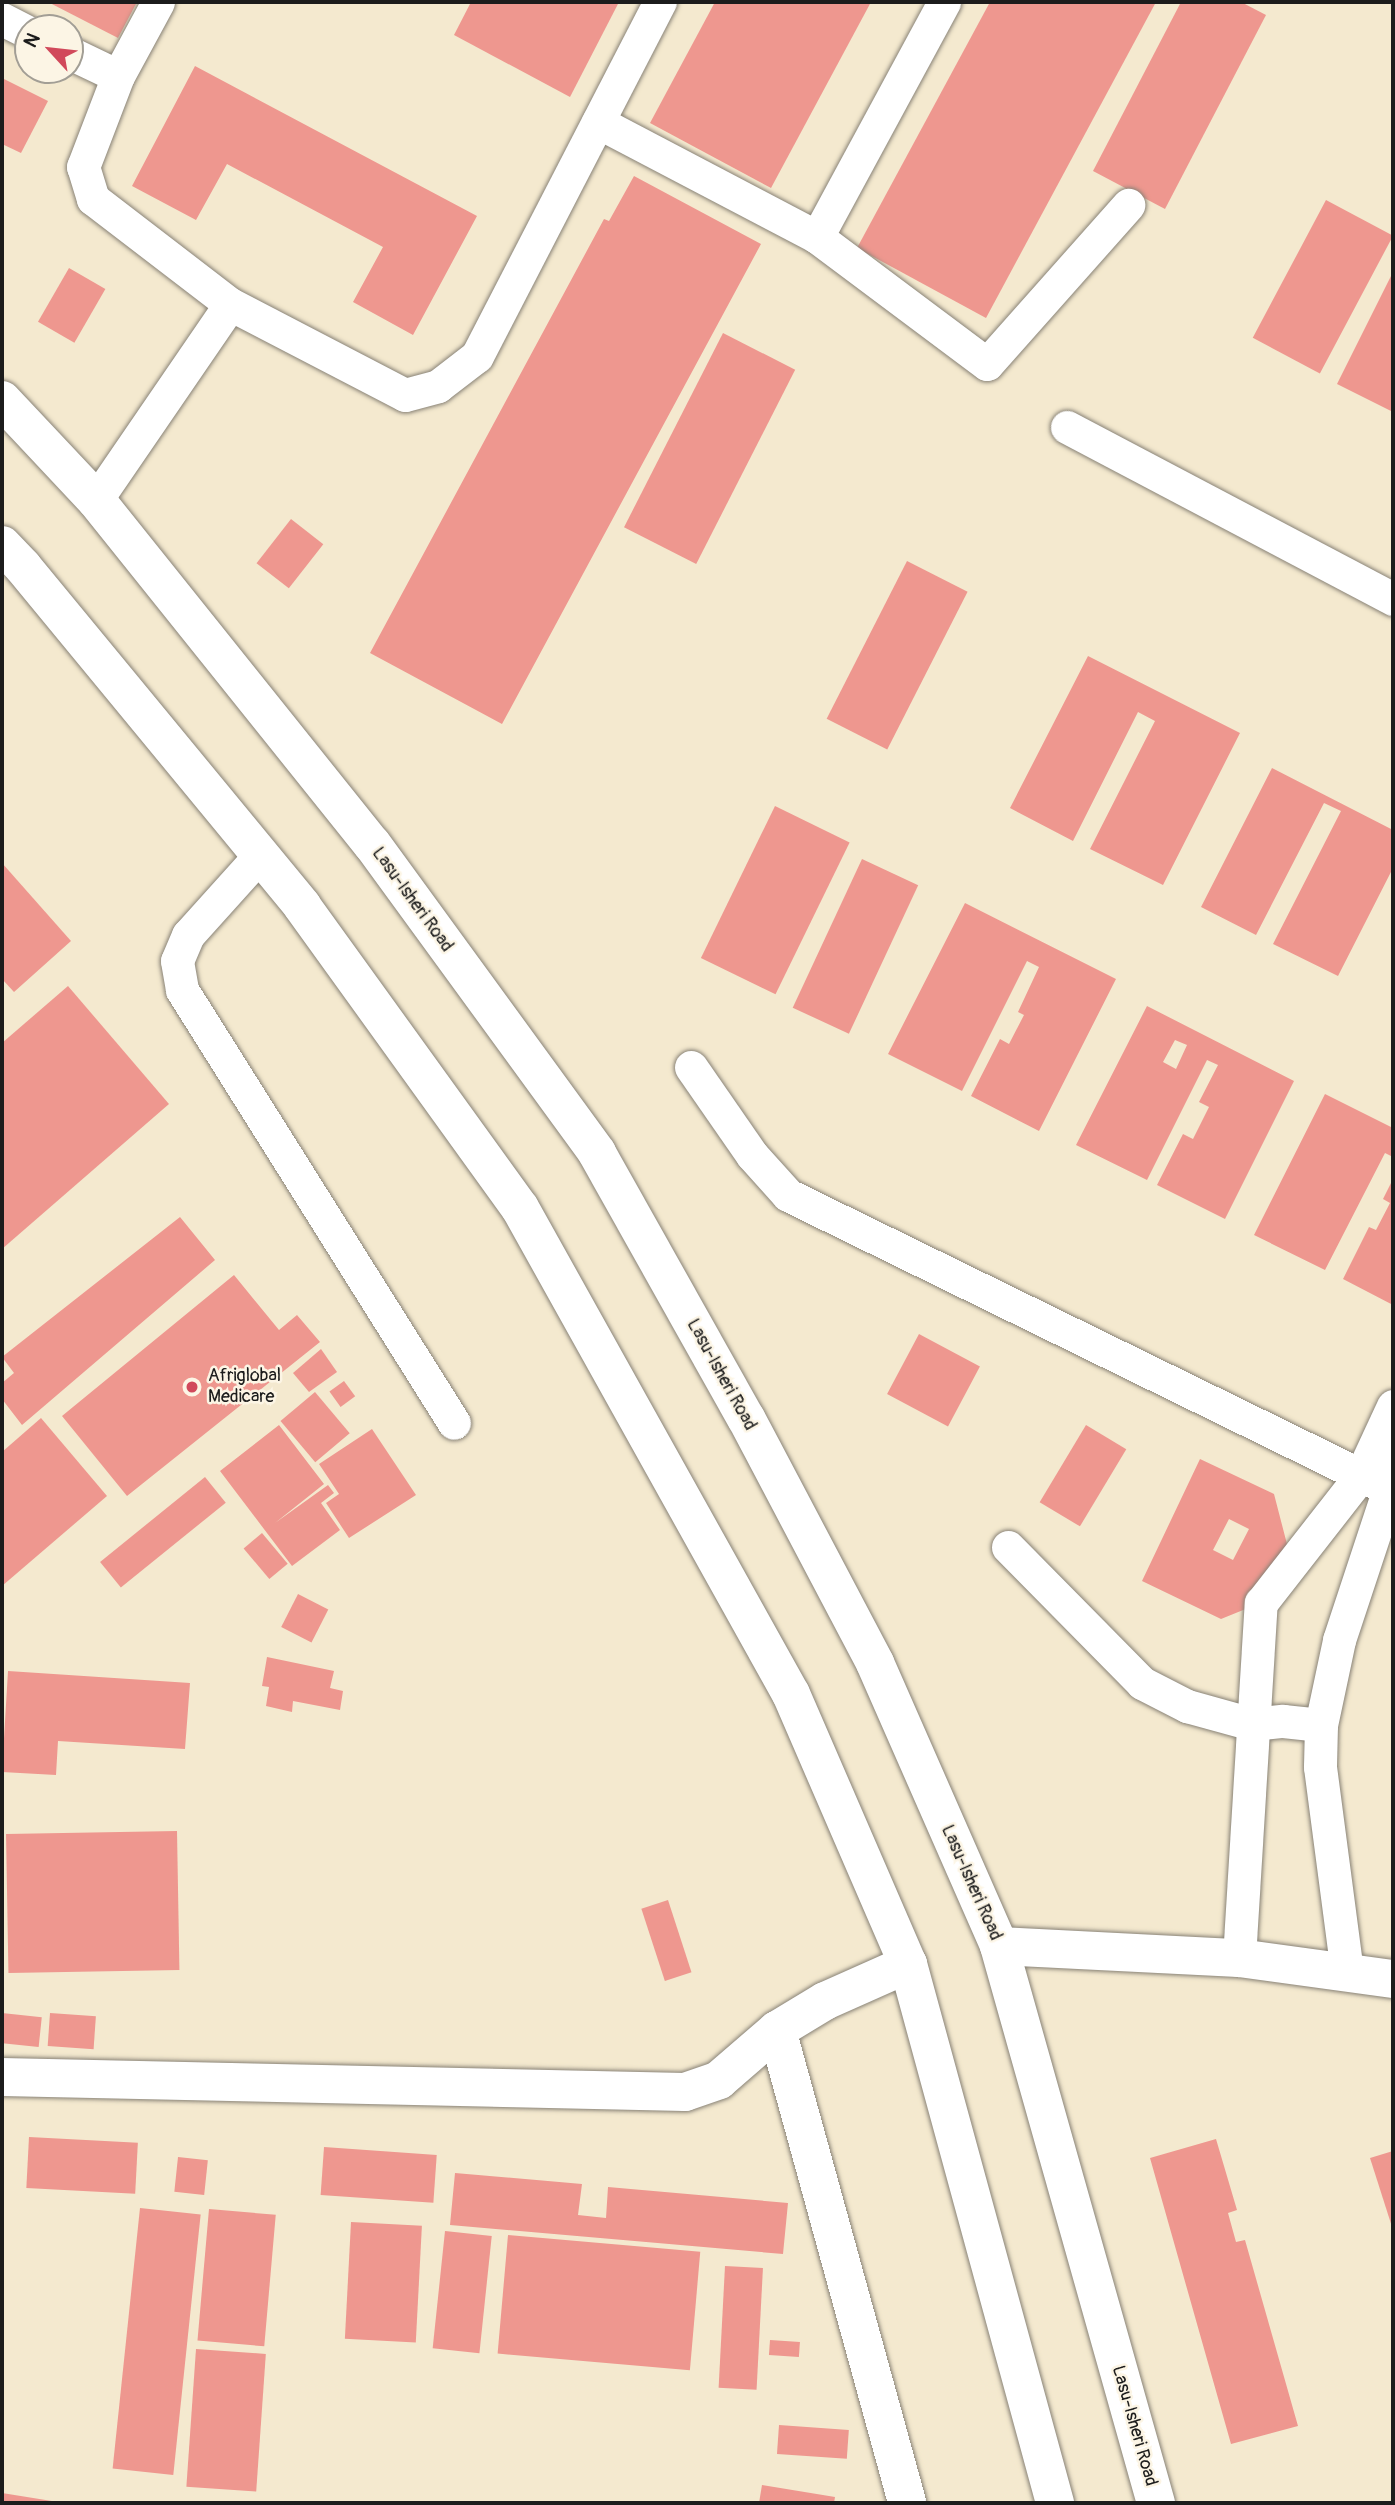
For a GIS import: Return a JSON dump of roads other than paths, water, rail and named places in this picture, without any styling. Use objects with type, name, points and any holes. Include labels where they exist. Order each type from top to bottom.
[{"type":"main road","name":"Lasu-Isheri Road","points":[[2,400],[96,500],[372,844],[597,1153],[746,1418],[875,1663],[999,1946],[1156,2503]]},
{"type":"main road","points":[[2,545],[302,906],[520,1208],[792,1694],[908,1964],[1055,2503]]},
{"type":"main road","points":[[999,1946],[1239,1958],[1393,1979]]},
{"type":"main road","points":[[2,2077],[685,2092],[719,2080],[777,2030],[825,2001],[908,1964]]},
{"type":"main road","points":[[777,2030],[907,2503]]},
{"type":"lane","points":[[158,2],[118,76],[83,167],[93,199],[230,304],[405,395],[438,386],[477,356],[660,2]]},
{"type":"lane","points":[[817,237],[944,2]]},
{"type":"lane","points":[[84,59],[118,76]]},
{"type":"lane","points":[[598,122],[817,237],[987,364],[1128,205]]},
{"type":"lane","points":[[96,500],[230,304]]},
{"type":"lane","points":[[1068,427],[1393,599]]},
{"type":"lane","points":[[261,854],[188,935],[177,961],[182,990],[454,1423]]},
{"type":"lane","points":[[691,1067],[752,1155],[788,1195],[1381,1475]]},
{"type":"lane","points":[[1348,1971],[1320,1767],[1321,1725],[1339,1640],[1381,1475],[1393,1406]]},
{"type":"lane","points":[[1239,1958],[1261,1603],[1381,1475]]},
{"type":"lane","points":[[1008,1547],[1142,1683],[1187,1706],[1252,1724],[1283,1721],[1321,1725]]},
{"type":"place","name":"Afriglobal Medicare","points":[[192,1387]]}]
